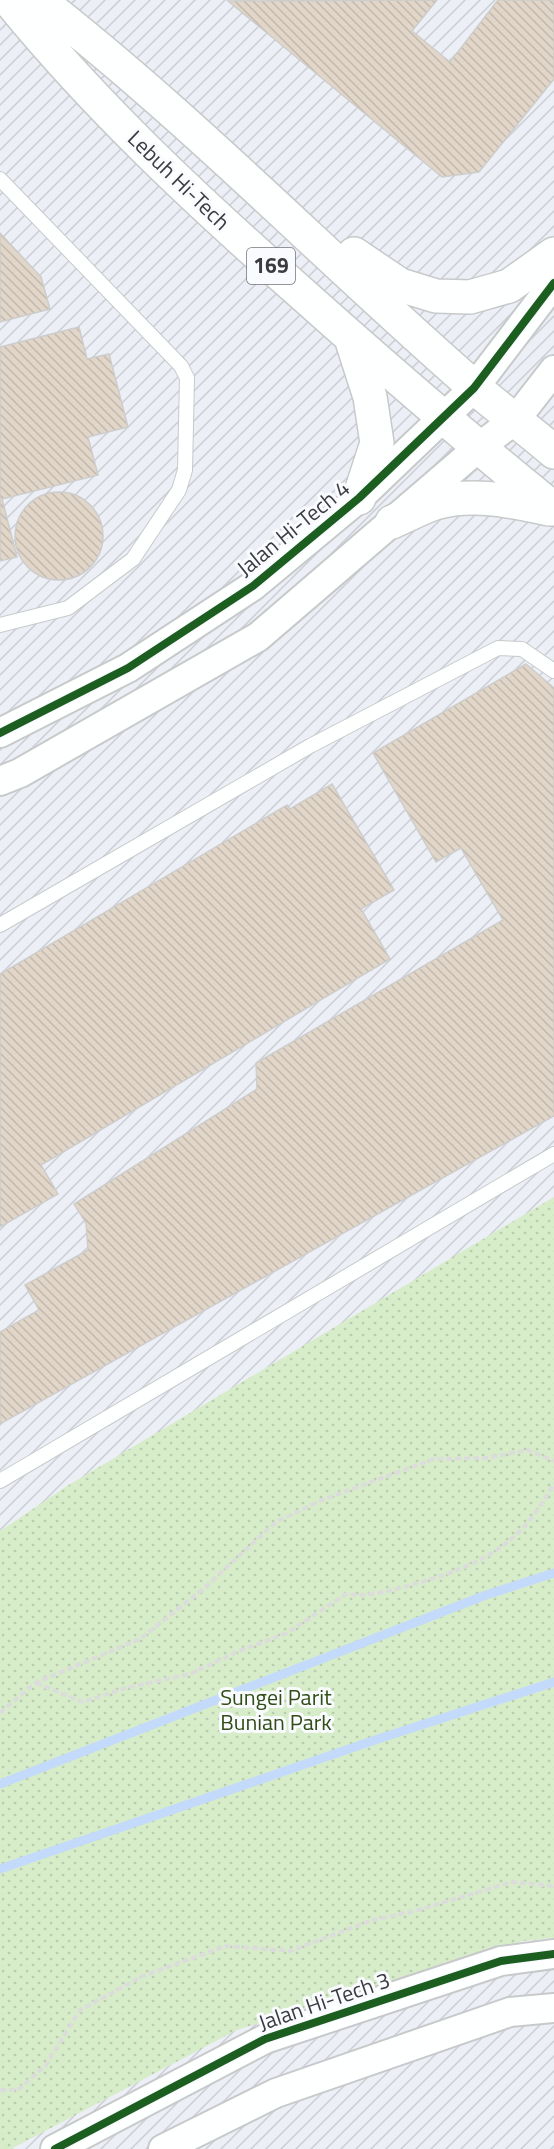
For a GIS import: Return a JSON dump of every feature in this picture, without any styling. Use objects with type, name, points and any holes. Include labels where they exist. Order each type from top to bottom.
[{"type":"main road","name":"Lebuh Hi-Tech","points":[[9,0],[55,56],[181,186],[443,419],[554,510]]},
{"type":"main road","name":"Lebuh Hi-Tech","points":[[39,0],[91,41],[259,188],[474,388],[516,419],[554,452]]},
{"type":"main road","points":[[259,188],[400,285],[435,296],[470,297],[509,286],[554,254]]},
{"type":"main road","points":[[350,336],[369,397],[376,443],[359,498]]},
{"type":"main road","points":[[392,522],[435,503],[469,498],[508,500],[554,510]]},
{"type":"street","name":"Jalan Hi-Tech 4","points":[[0,733],[128,668],[253,586],[359,498],[474,388],[554,283]]},
{"type":"street","points":[[0,781],[20,773],[258,637],[478,448],[516,419],[554,370]]},
{"type":"street","name":"Jalan Hi-Tech 3","points":[[55,2149],[265,2039],[501,1961],[554,1954]]},
{"type":"street","points":[[163,2149],[276,2093],[510,2012],[554,2008]]},
{"type":"lane","points":[[0,179],[181,366],[187,378],[185,470],[179,490],[133,559],[68,608],[0,625]]},
{"type":"lane","points":[[0,925],[310,746],[498,648],[522,649],[554,671]]},
{"type":"lane","points":[[0,1481],[554,1154]]},
{"type":"path","points":[[0,1713],[35,1683],[140,1639],[202,1590],[276,1522],[322,1500],[434,1460],[487,1458],[528,1450],[554,1461]]},
{"type":"path","points":[[35,1683],[83,1702],[126,1688],[190,1674],[239,1651],[286,1633],[346,1593],[364,1596],[456,1572],[497,1551],[538,1513],[554,1483]]},
{"type":"path","points":[[0,2090],[18,2090],[46,2066],[80,2010],[144,1976],[226,1946],[290,1951],[373,1920],[414,1911],[512,1882],[554,1886]]},
{"type":"shaded area","points":[[0,0],[554,0],[554,2149],[0,2149]]},
{"type":"green space","name":"Sungei Parit Bunian Park","points":[[554,1197],[554,1938],[523,1941],[237,2030],[11,2149],[0,2149],[0,1531],[67,1486]]},
{"type":"building","points":[[437,0],[412,31],[450,62],[498,0],[554,0],[554,79],[479,172],[442,177],[228,1]]},
{"type":"building","points":[[0,233],[41,277],[50,309],[0,322]]},
{"type":"building","points":[[79,327],[87,359],[109,354],[128,427],[88,437],[98,475],[2,499],[17,557],[0,561],[0,347]]},
{"type":"building","points":[[59,492],[84,499],[96,511],[103,536],[96,561],[84,573],[59,580],[34,573],[22,561],[15,536],[22,511],[34,499]]},
{"type":"building","points":[[526,664],[554,688],[554,1116],[0,1424],[0,1332],[39,1310],[25,1285],[88,1250],[86,1223],[74,1204],[257,1089],[256,1063],[503,920],[461,848],[436,862],[373,753]]},
{"type":"building","points":[[332,784],[394,890],[361,909],[390,959],[41,1165],[58,1194],[0,1227],[0,974],[287,805],[290,809]]},
{"type":"waterway","points":[[0,1784],[486,1595],[554,1573]]},
{"type":"waterway","points":[[0,1869],[378,1739],[554,1682]]},
{"type":"cycle path","points":[[0,733],[128,668],[253,586],[359,498],[474,388],[554,283]]},
{"type":"cycle path","points":[[55,2149],[265,2039],[501,1961],[554,1954]]}]
